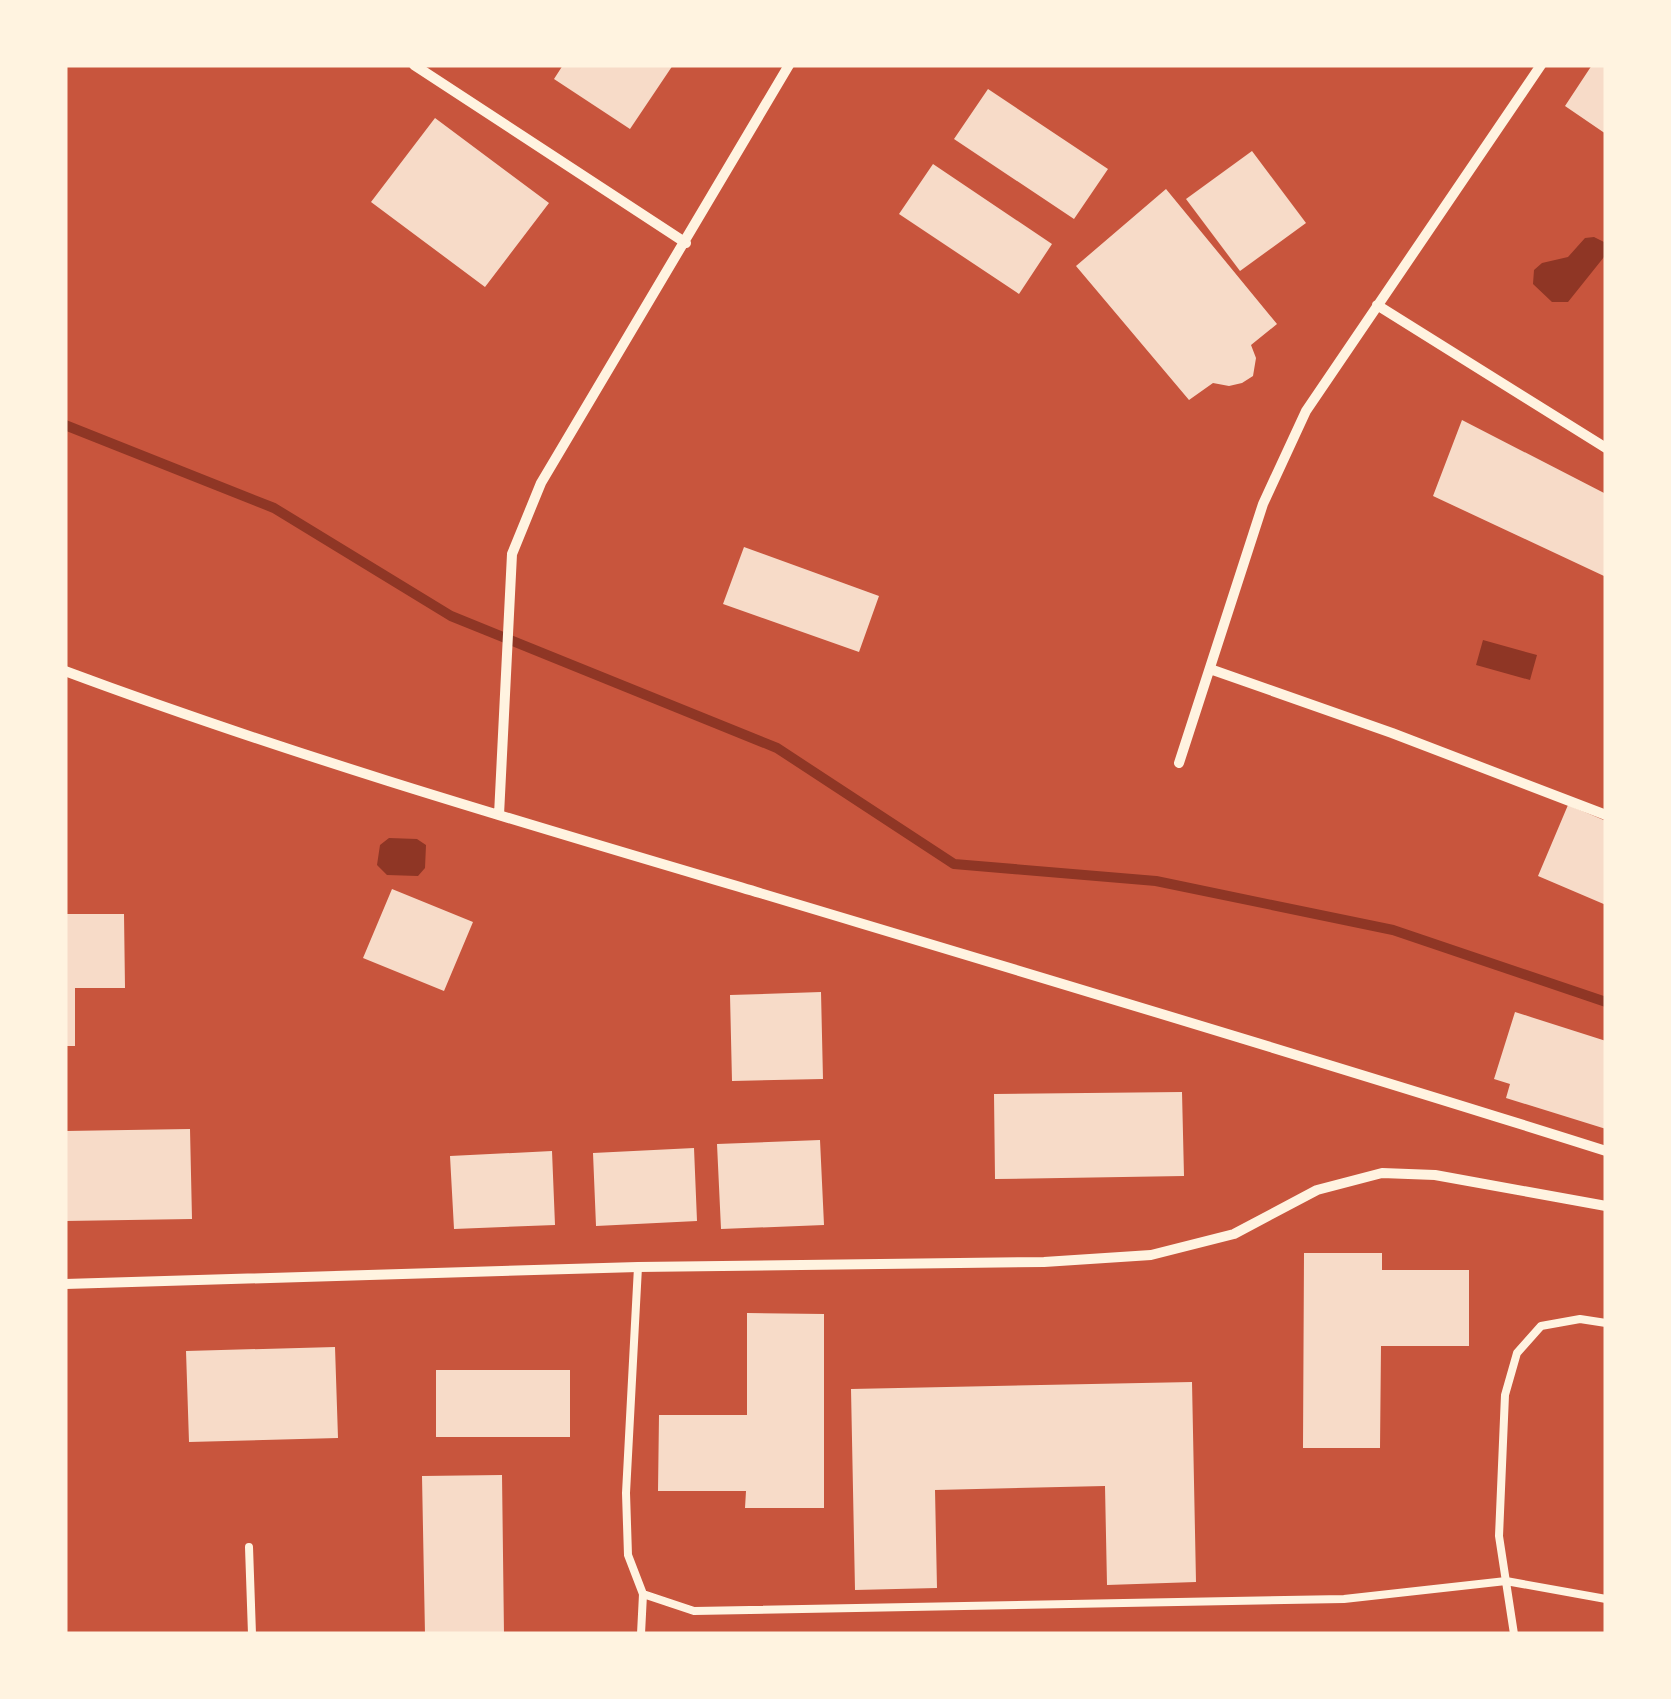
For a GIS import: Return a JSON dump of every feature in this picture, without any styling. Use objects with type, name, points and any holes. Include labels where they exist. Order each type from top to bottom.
[{"type":"street","points":[[414,65],[686,242]]},
{"type":"street","points":[[499,815],[512,554],[541,484],[788,65]]},
{"type":"street","points":[[1179,764],[1264,504],[1306,411],[1541,65]]},
{"type":"street","points":[[1377,306],[1606,448]]},
{"type":"street","points":[[1210,669],[1606,815]]},
{"type":"street","points":[[65,671],[499,815],[1288,1051],[1606,1151]]},
{"type":"street","points":[[65,1284],[638,1267],[1044,1262],[1151,1256],[1234,1234],[1318,1190],[1382,1173],[1435,1176],[1606,1206]]},
{"type":"lane","points":[[638,1267],[626,1493],[628,1555],[643,1594],[641,1634]]},
{"type":"lane","points":[[1514,1634],[1499,1536],[1505,1395],[1517,1353],[1541,1326],[1580,1320],[1606,1323]]},
{"type":"lane","points":[[249,1547],[252,1634]]},
{"type":"lane","points":[[643,1594],[694,1611],[1344,1599],[1506,1581],[1606,1598]]},
{"type":"shaded area","points":[[1585,238],[1604,242],[1604,257],[1568,302],[1552,302],[1533,284],[1534,270],[1542,263],[1568,257]]},
{"type":"shaded area","points":[[1483,640],[1537,655],[1530,680],[1476,665]]},
{"type":"shaded area","points":[[389,838],[417,839],[426,845],[425,868],[418,876],[387,875],[377,865],[380,845]]},
{"type":"building","points":[[563,65],[673,65],[630,129],[554,79]]},
{"type":"building","points":[[1592,65],[1606,65],[1606,134],[1565,106]]},
{"type":"building","points":[[988,89],[1108,169],[1074,219],[954,139]]},
{"type":"building","points":[[435,118],[549,203],[485,287],[371,202]]},
{"type":"building","points":[[1252,151],[1306,223],[1240,271],[1186,199]]},
{"type":"building","points":[[933,164],[1052,244],[1019,294],[899,214]]},
{"type":"building","points":[[1166,189],[1277,324],[1251,345],[1256,358],[1253,376],[1229,386],[1213,383],[1189,400],[1076,266]]},
{"type":"building","points":[[1462,420],[1606,494],[1604,576],[1433,496]]},
{"type":"building","points":[[744,547],[879,596],[859,652],[723,604]]},
{"type":"building","points":[[1568,805],[1606,821],[1606,905],[1538,876]]},
{"type":"building","points":[[392,889],[473,922],[444,991],[363,958]]},
{"type":"building","points":[[65,914],[124,914],[125,988],[75,988],[75,1046],[65,1046]]},
{"type":"building","points":[[821,992],[823,1079],[732,1081],[730,995]]},
{"type":"building","points":[[1515,1012],[1606,1041],[1606,1129],[1506,1098],[1510,1084],[1494,1079]]},
{"type":"building","points":[[1182,1092],[1184,1176],[995,1179],[994,1094]]},
{"type":"building","points":[[190,1129],[192,1219],[65,1221],[65,1131]]},
{"type":"building","points":[[820,1140],[824,1225],[721,1229],[717,1144]]},
{"type":"building","points":[[694,1148],[697,1221],[596,1226],[593,1153]]},
{"type":"building","points":[[552,1151],[555,1225],[454,1229],[450,1156]]},
{"type":"building","points":[[1304,1253],[1382,1253],[1382,1270],[1469,1270],[1469,1346],[1381,1346],[1380,1448],[1303,1448]]},
{"type":"building","points":[[747,1313],[824,1314],[824,1508],[745,1508],[746,1491],[658,1491],[659,1415],[747,1415]]},
{"type":"building","points":[[335,1347],[338,1438],[189,1442],[186,1351]]},
{"type":"building","points":[[436,1370],[570,1370],[570,1437],[436,1437]]},
{"type":"building","points":[[1192,1382],[1196,1582],[1107,1585],[1105,1486],[935,1490],[937,1588],[855,1590],[851,1389]]},
{"type":"building","points":[[502,1475],[504,1634],[425,1634],[422,1476]]},
{"type":"waterway","points":[[65,425],[274,508],[451,616],[777,748],[954,864],[1156,881],[1393,930],[1606,1002]]}]
